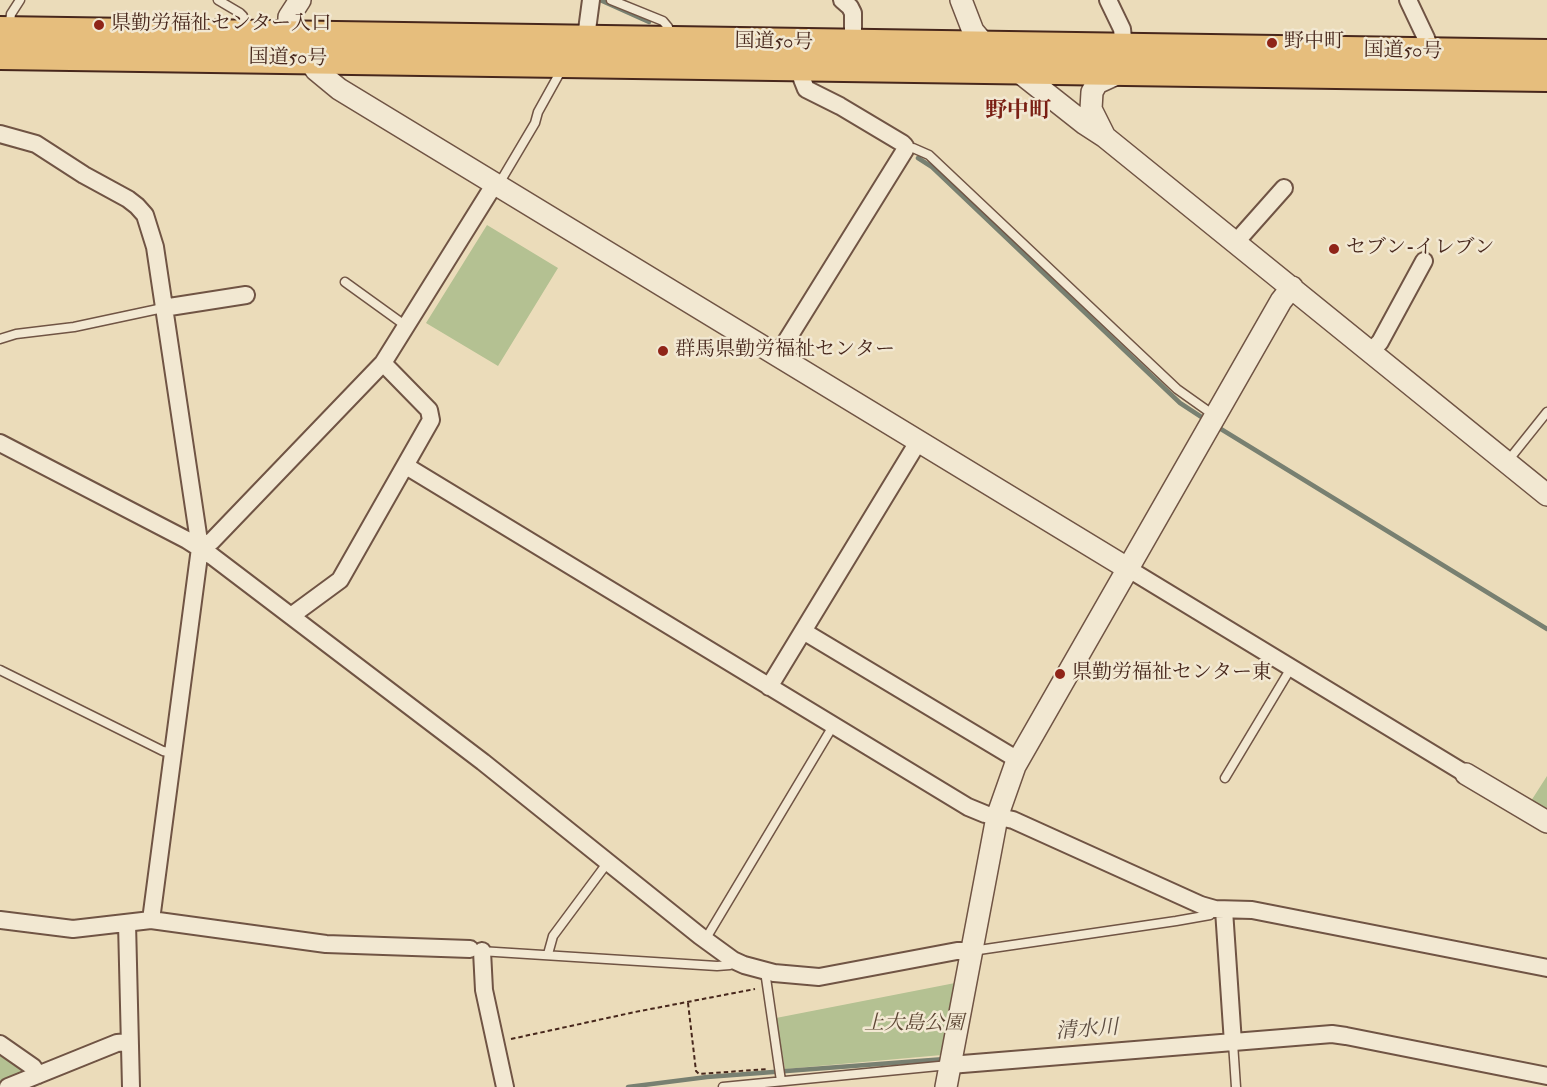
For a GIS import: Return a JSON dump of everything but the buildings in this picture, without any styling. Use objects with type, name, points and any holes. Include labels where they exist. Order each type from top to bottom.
[{"type":"highway","name":"国道50号","points":[[3,39],[292,35],[985,45],[1123,60],[1434,64],[1547,54]]},
{"type":"highway","name":"国道50号","points":[[3,39],[308,59],[1018,70],[1123,60]]},
{"type":"highway","name":"国道50号","points":[[1434,64],[1547,77]]},
{"type":"street","points":[[300,0],[288,21],[292,35],[321,75],[339,89],[1547,822]]},
{"type":"street","points":[[565,62],[584,39],[591,0]]},
{"type":"street","points":[[842,0],[850,7],[853,14],[853,44]]},
{"type":"street","points":[[961,0],[973,31],[985,45],[1085,124],[1105,137],[1547,495]]},
{"type":"street","points":[[1105,137],[1091,109],[1092,92],[1097,83],[1123,60],[1122,29],[1108,0]]},
{"type":"street","points":[[1408,0],[1434,64]]},
{"type":"street","points":[[777,356],[905,148],[902,143],[840,106],[811,93],[803,85],[804,67]]},
{"type":"street","points":[[0,134],[45,148],[84,175],[137,206],[145,215],[155,247],[200,548],[151,920]]},
{"type":"street","points":[[200,548],[212,541],[383,363],[494,185]]},
{"type":"street","points":[[1236,242],[1284,188]]},
{"type":"street","points":[[1371,351],[1380,342],[1424,261]]},
{"type":"street","points":[[946,1087],[997,817],[1018,760],[1281,301],[1292,287]]},
{"type":"street","points":[[163,308],[246,295]]},
{"type":"street","points":[[291,616],[340,580],[429,426],[431,414],[383,363]]},
{"type":"street","points":[[769,687],[918,442]]},
{"type":"street","points":[[0,443],[200,548],[483,762],[705,940],[733,960],[767,979],[789,975],[819,976],[957,951],[971,951]]},
{"type":"street","points":[[406,466],[968,807],[1013,820],[1200,905],[1219,910],[1252,910],[1547,968]]},
{"type":"street","points":[[803,631],[1018,760]]},
{"type":"street","points":[[1219,910],[1233,1043]]},
{"type":"street","points":[[0,920],[73,930],[151,920],[326,944],[476,950],[487,1011],[497,1042],[505,1087]]},
{"type":"street","points":[[127,923],[131,1087]]},
{"type":"street","points":[[950,1065],[1339,1035],[1547,1076]]},
{"type":"street","points":[[8,1087],[117,1043],[129,1042]]},
{"type":"street","points":[[0,1044],[33,1067],[38,1075]]},
{"type":"lane","points":[[3,39],[10,17],[20,0]]},
{"type":"lane","points":[[218,0],[243,16],[244,36]]},
{"type":"lane","points":[[611,0],[663,21],[668,27],[670,42]]},
{"type":"lane","points":[[494,185],[503,177],[535,123],[538,112],[565,62]]},
{"type":"lane","points":[[905,148],[913,148],[929,155],[1178,389],[1215,416]]},
{"type":"lane","points":[[345,282],[406,326]]},
{"type":"lane","points":[[0,339],[16,334],[74,327],[163,308]]},
{"type":"lane","points":[[1507,462],[1547,412]]},
{"type":"lane","points":[[1225,778],[1291,668]]},
{"type":"lane","points":[[0,670],[163,751],[173,753]]},
{"type":"lane","points":[[705,940],[833,726]]},
{"type":"lane","points":[[548,954],[553,936],[608,862]]},
{"type":"lane","points":[[971,951],[1176,921],[1210,915],[1219,910]]},
{"type":"lane","points":[[476,950],[717,966],[730,965],[733,960]]},
{"type":"lane","points":[[767,979],[781,1081]]},
{"type":"lane","points":[[1233,1043],[1236,1087]]},
{"type":"lane","points":[[723,1087],[950,1065]]},
{"type":"path","points":[[497,1042],[688,1002],[767,979]]},
{"type":"path","points":[[688,1002],[696,1071],[699,1074],[779,1068]]},
{"type":"green space","points":[[487,225],[558,268],[498,366],[426,323]]},
{"type":"green space","points":[[1547,776],[1547,811],[1531,801]]},
{"type":"green space","name":"上大島公園","points":[[955,983],[942,1055],[785,1069],[776,1018]]},
{"type":"green space","points":[[0,1054],[23,1067],[23,1075],[0,1085]]},
{"type":"waterway","points":[[600,0],[649,22]]},
{"type":"waterway","points":[[918,158],[932,167],[1180,403],[1206,420]]},
{"type":"waterway","points":[[1216,426],[1547,629]]},
{"type":"waterway","name":"清水川","points":[[628,1087],[707,1077],[945,1059]]},
{"type":"place","name":"県勤労福祉センター入口","points":[[99,25]]},
{"type":"place","name":"野中町","points":[[1272,43]]},
{"type":"place","name":"セブン-イレブン","points":[[1334,249]]},
{"type":"place","name":"群馬県勤労福祉センター","points":[[663,351]]},
{"type":"place","name":"県勤労福祉センター東","points":[[1060,674]]},
{"type":"district","name":"野中町","points":[[1018,112]]}]
